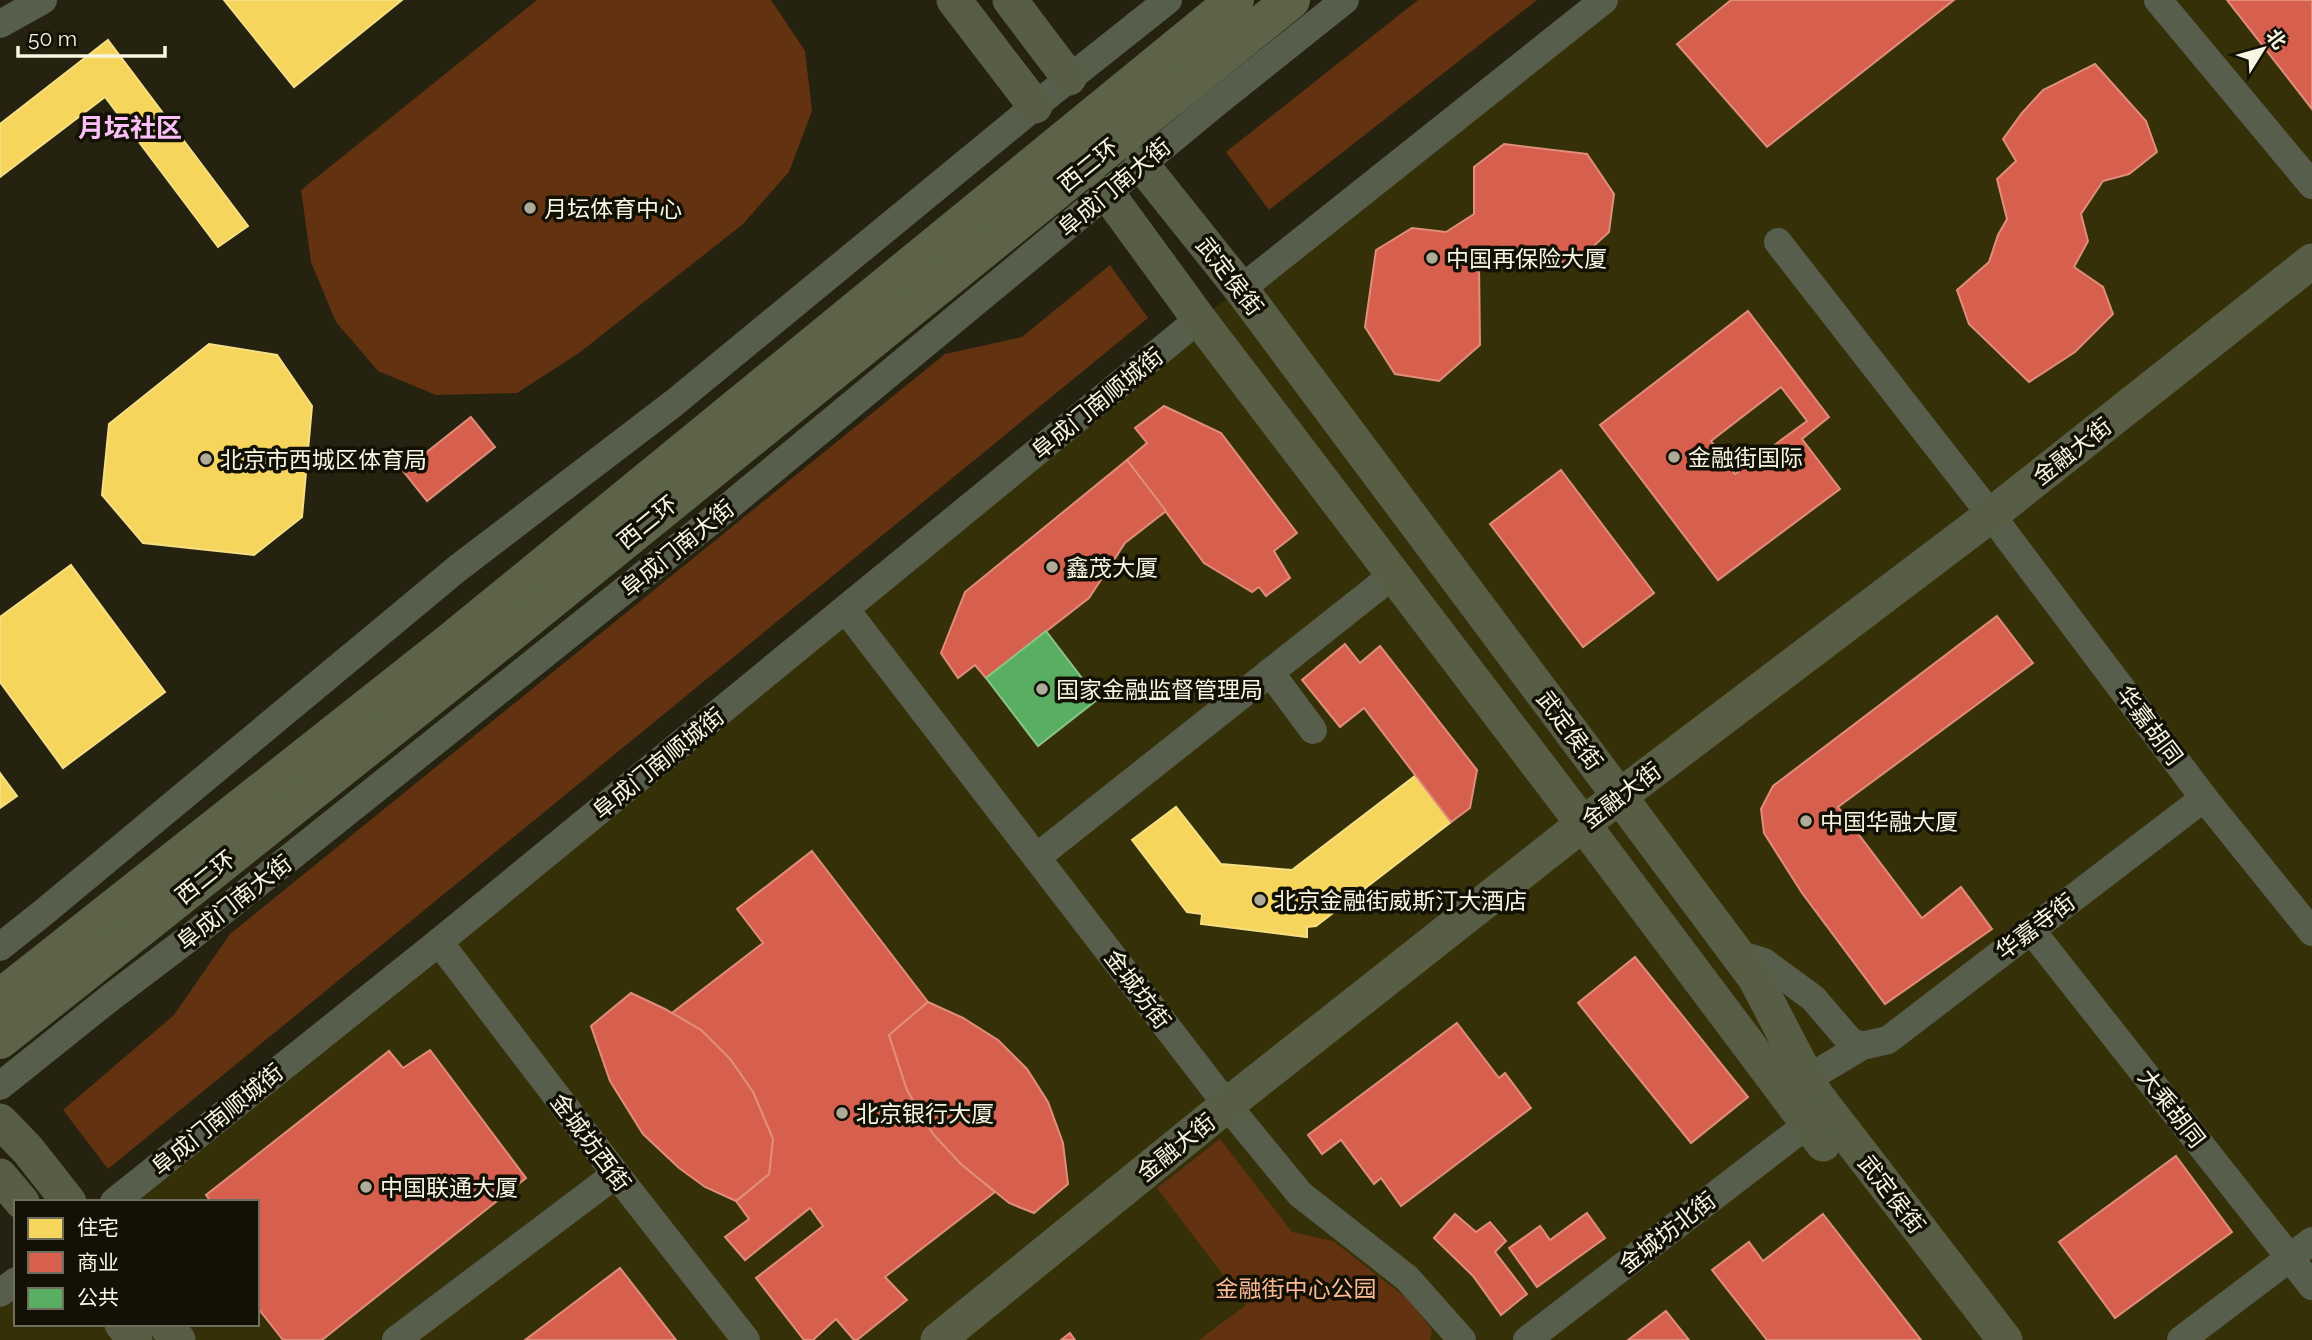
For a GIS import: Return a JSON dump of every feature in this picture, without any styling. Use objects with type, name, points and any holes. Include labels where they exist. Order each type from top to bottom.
[{"type":"highway","name":"西二环","points":[[0,998],[449,643],[1235,0]]},
{"type":"highway","name":"西二环","points":[[0,1040],[471,665],[1291,0]]},
{"type":"main road","points":[[954,0],[1035,106]]},
{"type":"main road","points":[[1010,0],[1069,78]]},
{"type":"main road","name":"武定侯街","points":[[1142,165],[1241,289],[1755,978],[1816,1095],[2005,1340]]},
{"type":"main road","name":"武定侯街","points":[[1107,193],[1199,319],[1808,1124],[1975,1340]]},
{"type":"main road","name":"金融大街","points":[[938,1340],[1227,1105],[1583,824],[1991,515],[2312,261]]},
{"type":"main road","points":[[0,1121],[28,1150],[67,1200]]},
{"type":"main road","points":[[0,1177],[20,1200]]},
{"type":"main road","points":[[124,1326],[135,1340]]},
{"type":"main road","points":[[167,1326],[178,1340]]},
{"type":"street","points":[[0,24],[43,0]]},
{"type":"street","name":"阜成门南大街","points":[[0,1086],[204,927],[711,521],[1216,103],[1345,0]]},
{"type":"street","points":[[1241,289],[1604,0]]},
{"type":"street","points":[[2158,0],[2312,185]]},
{"type":"street","points":[[0,947],[458,568],[674,403],[1069,78],[1157,9],[1216,103]]},
{"type":"street","points":[[1069,78],[1142,165]]},
{"type":"street","points":[[1035,106],[1107,193]]},
{"type":"street","name":"华嘉胡同","points":[[1778,243],[1991,515],[2204,797],[2312,932]]},
{"type":"street","name":"阜成门南顺城街","points":[[116,1200],[439,942],[1199,319]]},
{"type":"street","points":[[1037,857],[1393,575]]},
{"type":"street","name":"金城坊街","points":[[846,610],[1227,1105],[1300,1194],[1407,1278],[1462,1340]]},
{"type":"street","points":[[1270,673],[1313,730]]},
{"type":"street","name":"华嘉寺街","points":[[1807,1079],[1862,1046],[1888,1040],[2204,797]]},
{"type":"street","points":[[44,912],[110,998]]},
{"type":"street","name":"大乘胡同","points":[[2031,930],[2301,1250],[2312,1286]]},
{"type":"street","name":"金城坊西街","points":[[439,942],[746,1340]]},
{"type":"street","points":[[1737,954],[1764,962],[1813,998],[1850,1041],[1862,1046]]},
{"type":"street","points":[[0,1019],[78,955]]},
{"type":"street","name":"金城坊北街","points":[[1527,1340],[1808,1124]]},
{"type":"street","points":[[396,1340],[616,1174]]},
{"type":"street","points":[[2181,1340],[2301,1250]]},
{"type":"shaded area","points":[[1604,0],[2312,0],[2312,1340],[0,1340],[0,1291],[14,1280],[14,1326],[259,1326],[259,1200],[118,1200],[1199,319],[1241,289]]},
{"type":"green space","name":"月坛体育中心","points":[[537,0],[771,0],[805,51],[812,111],[789,172],[742,225],[579,353],[517,393],[436,395],[378,371],[336,322],[311,262],[301,190]]},
{"type":"green space","points":[[1418,0],[1537,0],[1269,210],[1226,152]]},
{"type":"green space","points":[[1110,265],[1148,318],[108,1169],[63,1110],[174,1015],[230,934],[945,354],[1022,337]]},
{"type":"green space","name":"金融街中心公园","points":[[1220,1139],[1292,1232],[1333,1241],[1408,1299],[1432,1330],[1430,1340],[1199,1340],[1246,1305],[1157,1188]]},
{"type":"building: 住宅","points":[[224,0],[402,0],[294,87]]},
{"type":"building: 住宅","points":[[108,40],[248,226],[218,247],[105,97],[0,177],[0,124]]},
{"type":"building: 住宅","name":"北京市西城区体育局","points":[[209,344],[277,355],[312,406],[302,517],[254,555],[143,543],[102,495],[109,424]]},
{"type":"building: 住宅","points":[[71,565],[165,692],[63,768],[0,682],[0,617]]},
{"type":"building: 住宅","points":[[0,773],[17,796],[0,808]]},
{"type":"building: 住宅","points":[[1415,776],[1451,822],[1316,926],[1307,927],[1307,937],[1201,924],[1202,914],[1187,912],[1132,840],[1176,807],[1221,864],[1292,870]]},
{"type":"building: 商业","points":[[1731,0],[1954,0],[1767,147],[1677,44]]},
{"type":"building: 商业","points":[[2227,0],[2312,0],[2312,109]]},
{"type":"building: 商业","points":[[2095,64],[2146,121],[2157,152],[2129,174],[2103,181],[2081,214],[2088,241],[2074,267],[2103,287],[2113,314],[2075,352],[2029,382],[1969,324],[1957,290],[1989,262],[1998,235],[2007,219],[1997,179],[2016,161],[2003,139],[2043,90]]},
{"type":"building: 商业","name":"中国再保险大厦","points":[[1504,144],[1587,154],[1614,194],[1609,232],[1573,265],[1503,246],[1479,265],[1480,345],[1439,381],[1395,374],[1365,327],[1376,250],[1412,228],[1446,232],[1474,214],[1474,167]]},
{"type":"building: 商业","name":"金融街国际","points":[[1748,311],[1829,417],[1802,439],[1840,489],[1718,580],[1600,425]],"holes":[[[1781,387],[1807,421],[1735,474],[1711,441]]]},
{"type":"building: 商业","points":[[1164,406],[1221,433],[1297,533],[1274,551],[1290,578],[1266,596],[1259,587],[1252,592],[1204,563],[1127,460],[1147,443],[1135,428]]},
{"type":"building: 商业","points":[[471,417],[495,447],[427,501],[403,471]]},
{"type":"building: 商业","name":"鑫茂大厦","points":[[1127,460],[1166,511],[1125,543],[1089,598],[986,678],[975,665],[958,678],[941,653],[965,592]]},
{"type":"building: 商业","points":[[1561,470],[1654,593],[1583,647],[1490,524]]},
{"type":"building: 商业","name":"中国华融大厦","points":[[1997,616],[2033,663],[1838,807],[1922,918],[1961,887],[1992,929],[1885,1004],[1802,893],[1764,833],[1761,809],[1773,786]]},
{"type":"building: 商业","points":[[1345,644],[1360,663],[1380,646],[1477,770],[1470,808],[1451,822],[1364,708],[1340,727],[1302,680]]},
{"type":"building: 商业","name":"北京银行大厦","points":[[812,851],[928,1002],[889,1035],[907,1090],[933,1134],[961,1164],[995,1192],[885,1277],[907,1300],[857,1340],[854,1340],[836,1319],[813,1340],[804,1340],[756,1278],[823,1226],[810,1208],[745,1260],[725,1237],[749,1219],[736,1201],[769,1174],[773,1139],[753,1092],[730,1059],[701,1030],[672,1013],[763,943],[737,909]]},
{"type":"building: 商业","points":[[1635,957],[1748,1097],[1691,1143],[1578,1003]]},
{"type":"building: 商业","points":[[631,993],[701,1030],[730,1059],[753,1092],[773,1139],[769,1174],[736,1201],[705,1187],[679,1168],[643,1134],[610,1081],[591,1026]]},
{"type":"building: 商业","points":[[928,1002],[963,1018],[998,1040],[1027,1069],[1048,1102],[1063,1143],[1068,1184],[1034,1213],[1009,1203],[961,1164],[933,1134],[907,1090],[889,1035]]},
{"type":"building: 商业","points":[[1457,1023],[1499,1078],[1505,1073],[1531,1108],[1401,1206],[1381,1178],[1374,1184],[1341,1140],[1322,1154],[1308,1135]]},
{"type":"building: 商业","name":"中国联通大厦","points":[[430,1050],[526,1178],[322,1340],[283,1340],[259,1310],[259,1200],[210,1200],[206,1195],[389,1051],[403,1068]]},
{"type":"building: 商业","points":[[2176,1156],[2232,1232],[2115,1318],[2059,1242]]},
{"type":"building: 商业","points":[[1587,1213],[1605,1238],[1537,1287],[1509,1248],[1540,1226],[1550,1240]]},
{"type":"building: 商业","points":[[1455,1214],[1476,1232],[1490,1222],[1506,1241],[1495,1252],[1527,1294],[1501,1315],[1473,1276],[1434,1238]]},
{"type":"building: 商业","points":[[1823,1214],[1921,1340],[1767,1340],[1712,1270],[1749,1242],[1763,1261]]},
{"type":"building: 商业","points":[[620,1268],[676,1340],[525,1340]]},
{"type":"building: 商业","points":[[1666,1311],[1689,1340],[1628,1340]]},
{"type":"building: 商业","points":[[1070,1333],[1075,1340],[1061,1340]]},
{"type":"building: 公共","name":"国家金融监督管理局","points":[[1046,631],[1098,699],[1038,746],[986,678]]},
{"type":"place","name":"月坛体育中心","points":[[530,208]]},
{"type":"place","name":"中国再保险大厦","points":[[1432,258]]},
{"type":"place","name":"金融街国际","points":[[1674,457]]},
{"type":"place","name":"北京市西城区体育局","points":[[206,459]]},
{"type":"place","name":"鑫茂大厦","points":[[1052,567]]},
{"type":"place","name":"国家金融监督管理局","points":[[1042,689]]},
{"type":"place","name":"中国华融大厦","points":[[1806,821]]},
{"type":"place","name":"北京金融街威斯汀大酒店","points":[[1260,900]]},
{"type":"place","name":"北京银行大厦","points":[[842,1113]]},
{"type":"place","name":"中国联通大厦","points":[[366,1187]]},
{"type":"district","name":"月坛社区","points":[[130,128]]}]
